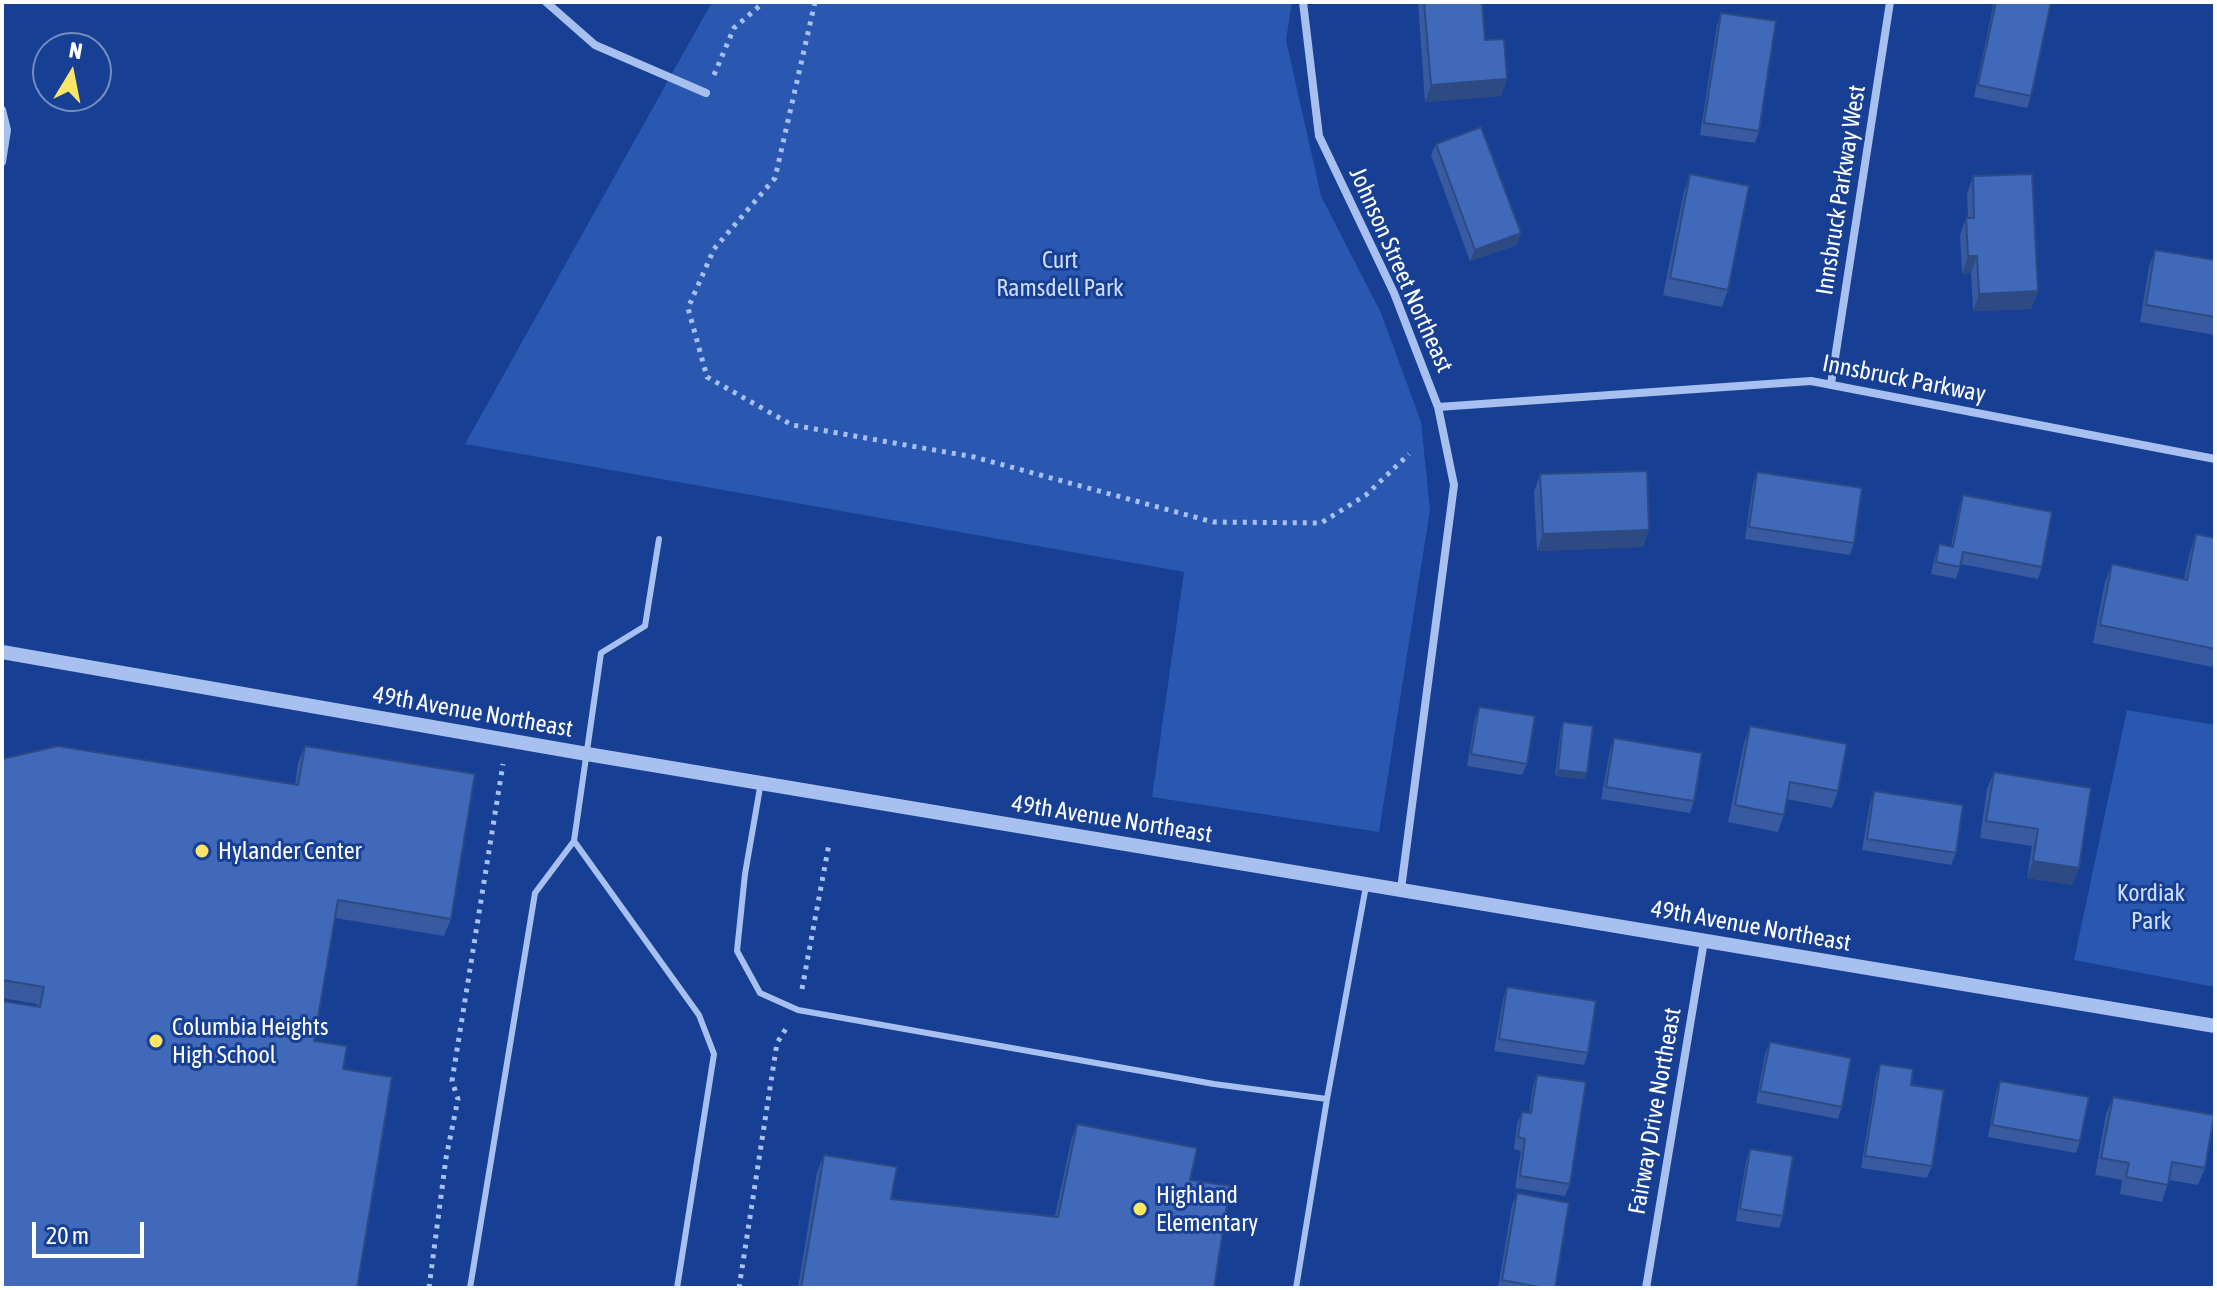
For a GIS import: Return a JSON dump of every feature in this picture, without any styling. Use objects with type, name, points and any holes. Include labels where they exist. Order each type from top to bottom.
[{"type":"street","points":[[546,2],[595,45],[706,93]]},
{"type":"street","name":"Johnson Street Northeast","points":[[1303,2],[1319,136],[1394,293],[1438,407],[1454,485],[1401,889]]},
{"type":"street","name":"Innsbruck Parkway West","points":[[1831,384],[1890,2]]},
{"type":"street","points":[[2,110],[7,130],[2,162]]},
{"type":"street","name":"Innsbruck Parkway","points":[[1438,407],[1811,381],[2215,459]]},
{"type":"street","name":"49th Avenue Northeast","points":[[2,652],[587,754],[2215,1026]]},
{"type":"street","name":"Fairway Drive Northeast","points":[[1646,1288],[1704,941]]},
{"type":"lane","points":[[470,1288],[535,893],[574,841],[601,653],[645,626],[659,539]]},
{"type":"lane","points":[[761,782],[745,874],[737,951],[760,993],[798,1010],[1214,1084],[1327,1099]]},
{"type":"lane","points":[[574,841],[699,1015],[714,1054],[677,1288]]},
{"type":"lane","points":[[1296,1288],[1366,884]]},
{"type":"path","points":[[706,93],[734,28],[764,2]]},
{"type":"path","points":[[815,2],[775,178],[714,249],[688,308],[707,377],[792,425],[974,457],[1213,522],[1321,523],[1366,495],[1409,454]]},
{"type":"path","points":[[429,1288],[446,1158],[458,1099],[452,1081],[507,740]]},
{"type":"path","points":[[739,1288],[777,1043],[798,1010],[829,844]]},
{"type":"green space","name":"Curt Ramsdell Park","points":[[712,2],[1292,2],[1286,40],[1321,196],[1381,313],[1421,422],[1430,510],[1379,832],[1152,797],[1184,572],[465,444]]},
{"type":"green space","name":"Kordiak Park","points":[[2127,710],[2215,725],[2215,987],[2074,960]]},
{"type":"building","points":[[1424,2],[1482,2],[1485,40],[1504,39],[1507,79],[1431,85]]},
{"type":"building","points":[[1996,2],[2051,2],[2031,96],[1978,85]]},
{"type":"building","points":[[1721,13],[1776,21],[1759,131],[1704,123]]},
{"type":"building","points":[[1481,127],[1521,233],[1475,250],[1436,144]]},
{"type":"building","points":[[1690,174],[1749,186],[1728,290],[1670,278]]},
{"type":"building","points":[[2032,174],[2038,291],[1979,294],[1977,256],[1968,256],[1966,218],[1974,218],[1973,176]]},
{"type":"building","points":[[2155,250],[2215,260],[2215,317],[2146,305]]},
{"type":"building","points":[[1647,471],[1649,530],[1543,534],[1540,474]]},
{"type":"building","points":[[1757,472],[1862,488],[1854,543],[1749,527]]},
{"type":"building","points":[[1963,495],[2052,512],[2042,567],[1963,552],[1960,567],[1936,562],[1939,544],[1953,547]]},
{"type":"building","points":[[2196,534],[2215,538],[2215,649],[2100,625],[2112,564],[2187,580]]},
{"type":"building","points":[[1479,707],[1535,716],[1527,764],[1471,754]]},
{"type":"building","points":[[1563,722],[1593,726],[1587,773],[1558,770]]},
{"type":"building","points":[[1750,726],[1847,744],[1838,791],[1790,782],[1784,815],[1735,805]]},
{"type":"building","points":[[1614,738],[1702,753],[1694,801],[1606,787]]},
{"type":"building","name":"Columbia Heights High School","points":[[58,746],[298,785],[305,746],[475,774],[451,919],[338,900],[314,1041],[347,1046],[343,1069],[392,1077],[357,1288],[2,1288],[2,1001],[40,1007],[44,987],[2,980],[2,759]]},
{"type":"building","points":[[1994,772],[2091,788],[2079,868],[2033,861],[2038,829],[1986,821]]},
{"type":"building","points":[[1874,791],[1963,805],[1956,853],[1867,839]]},
{"type":"building","points":[[1507,987],[1596,1001],[1588,1053],[1499,1039]]},
{"type":"building","points":[[1770,1042],[1851,1058],[1842,1107],[1760,1091]]},
{"type":"building","points":[[1880,1064],[1913,1069],[1911,1085],[1944,1090],[1932,1166],[1865,1156]]},
{"type":"building","points":[[1537,1075],[1586,1082],[1570,1184],[1520,1176],[1525,1139],[1518,1137],[1522,1112],[1531,1113]]},
{"type":"building","points":[[2000,1081],[2089,1097],[2080,1141],[1992,1125]]},
{"type":"building","points":[[2113,1097],[2214,1115],[2205,1168],[2172,1162],[2168,1185],[2126,1177],[2129,1163],[2101,1158]]},
{"type":"building","name":"Highland Elementary","points":[[1077,1124],[1197,1148],[1190,1180],[1230,1186],[1214,1288],[801,1288],[824,1155],[897,1167],[891,1199],[1058,1217]]},
{"type":"building","points":[[1750,1149],[1793,1156],[1783,1216],[1740,1209]]},
{"type":"building","points":[[1517,1193],[1569,1203],[1555,1288],[1502,1280]]},
{"type":"place","name":"Hylander Center","points":[[202,851]]},
{"type":"place","name":"Columbia Heights High School","points":[[156,1041]]},
{"type":"place","name":"Highland Elementary","points":[[1140,1209]]}]
